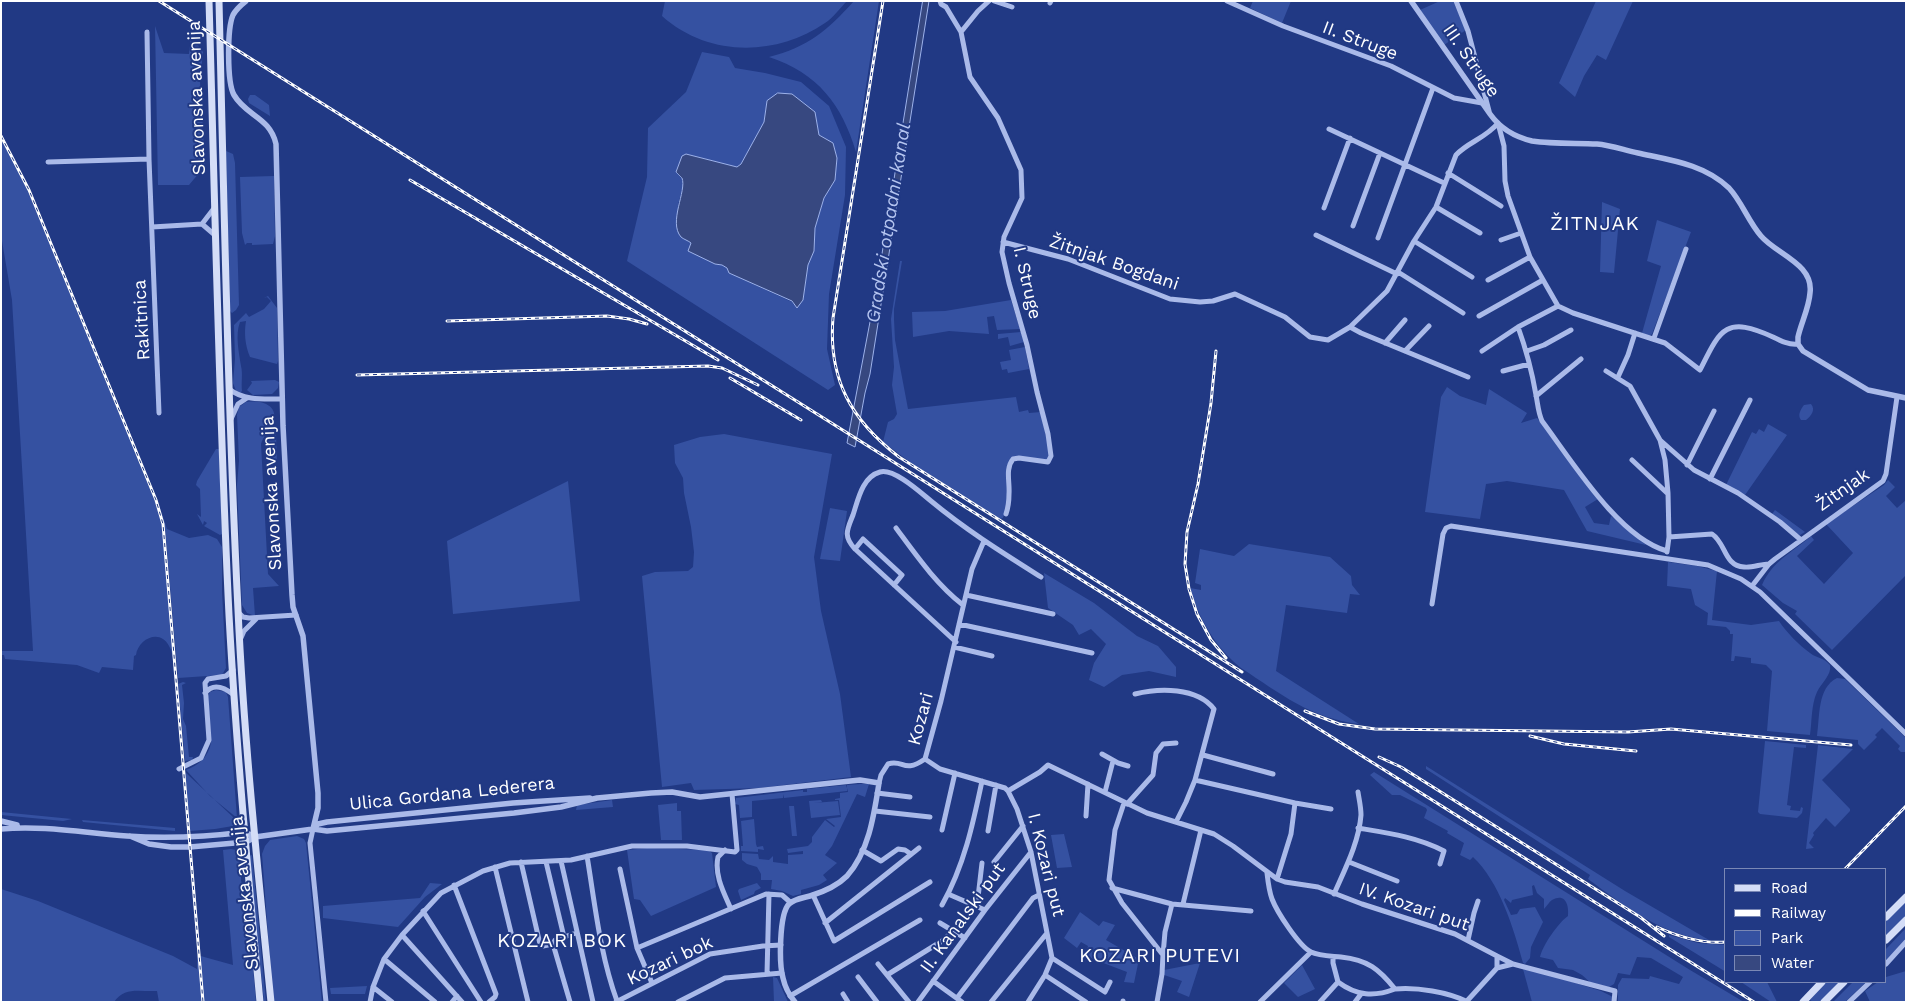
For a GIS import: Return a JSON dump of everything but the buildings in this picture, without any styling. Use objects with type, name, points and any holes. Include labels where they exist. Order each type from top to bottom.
[{"type":"main road","name":"Slavonska avenija","points":[[209,1],[221,423],[234,695],[260,1002]]},
{"type":"main road","name":"Slavonska avenija","points":[[219,1],[229,389],[238,612],[255,837],[271,1002]]},
{"type":"main road","points":[[1887,916],[1906,897]]},
{"type":"main road","points":[[1887,939],[1906,920]]},
{"type":"main road","points":[[1805,1000],[1821,983]]},
{"type":"main road","points":[[1824,1002],[1843,983]]},
{"type":"street","name":"Slavonska avenija","points":[[246,1],[233,15],[229,28],[231,85],[235,97],[270,128],[276,144],[282,399],[292,595],[303,636],[318,793],[317,813],[310,843],[326,1002]]},
{"type":"street","points":[[961,32],[989,1]]},
{"type":"street","points":[[994,1],[1012,7]]},
{"type":"street","name":"II. Struge","points":[[1227,1],[1292,29],[1391,66],[1454,98],[1482,103]]},
{"type":"street","name":"III. Struge","points":[[1410,1],[1490,114],[1498,123],[1524,139],[1600,145],[1685,163],[1716,177],[1730,190],[1761,237],[1799,266],[1810,281],[1810,293],[1798,333],[1798,344]]},
{"type":"street","points":[[1456,1],[1468,32],[1490,114]]},
{"type":"street","name":"I. Struge","points":[[941,3],[946,7],[961,32],[970,77],[998,118],[1021,170],[1022,198],[1003,242],[1004,261],[1028,345],[1052,456],[1048,462],[1019,458],[1011,461],[1008,473],[1010,494],[1006,514]]},
{"type":"street","name":"Rakitnica","points":[[147,32],[159,412]]},
{"type":"street","points":[[1378,238],[1433,88]]},
{"type":"street","points":[[1498,123],[1504,146],[1505,189],[1530,258],[1558,306],[1573,313],[1654,338],[1665,343],[1700,370],[1713,342],[1718,336],[1734,327],[1746,326],[1755,328],[1787,344],[1798,344],[1807,354],[1868,390],[1906,398]]},
{"type":"street","name":"Žitnjak Bogdani","points":[[1003,242],[1068,259],[1170,298],[1200,302],[1230,295],[1238,296],[1285,317],[1314,339],[1328,340],[1350,327],[1387,291],[1414,241],[1436,207],[1454,159],[1459,152],[1489,133],[1498,123]]},
{"type":"street","points":[[1329,129],[1444,183]]},
{"type":"street","points":[[1324,208],[1350,138]]},
{"type":"street","points":[[1353,226],[1380,153]]},
{"type":"street","points":[[48,162],[150,159]]},
{"type":"street","points":[[1448,173],[1501,206]]},
{"type":"street","points":[[202,224],[215,207]]},
{"type":"street","points":[[1436,207],[1480,233]]},
{"type":"street","points":[[152,227],[202,224],[216,236]]},
{"type":"street","points":[[1501,240],[1521,233]]},
{"type":"street","points":[[1316,235],[1397,273],[1463,313]]},
{"type":"street","points":[[1414,241],[1472,278]]},
{"type":"street","points":[[1654,338],[1686,249]]},
{"type":"street","points":[[1488,280],[1530,258]]},
{"type":"street","points":[[1479,316],[1542,280]]},
{"type":"street","points":[[1482,351],[1518,327],[1558,306]]},
{"type":"street","points":[[1386,343],[1405,320]]},
{"type":"street","points":[[1405,351],[1429,326]]},
{"type":"street","points":[[1350,327],[1468,377]]},
{"type":"street","points":[[1518,327],[1527,351],[1537,409],[1542,421],[1617,518],[1642,540],[1656,548],[1667,550]]},
{"type":"street","points":[[1527,351],[1544,345],[1571,330]]},
{"type":"street","points":[[1618,377],[1635,333]]},
{"type":"street","points":[[1536,396],[1581,359]]},
{"type":"street","points":[[1503,371],[1529,364]]},
{"type":"street","points":[[1606,371],[1630,386],[1660,440],[1665,460],[1668,493],[1669,537],[1666,558]]},
{"type":"street","points":[[229,389],[237,396],[247,398],[282,399]]},
{"type":"street","name":"Žitnjak","points":[[1752,586],[1769,564],[1883,481],[1886,474],[1897,397]]},
{"type":"street","points":[[231,420],[238,404],[247,398]]},
{"type":"street","points":[[1710,479],[1750,400]]},
{"type":"street","points":[[1687,465],[1714,411]]},
{"type":"street","points":[[1660,440],[1687,465],[1743,496],[1780,522],[1801,540]]},
{"type":"street","points":[[1632,460],[1668,493]]},
{"type":"street","points":[[992,656],[955,644],[855,549],[848,540],[847,532],[861,489],[878,472],[891,472],[984,541],[1041,577]]},
{"type":"street","points":[[1432,604],[1443,534],[1446,528],[1451,526],[1708,565],[1735,576],[1752,586],[1786,616],[1906,734]]},
{"type":"street","points":[[896,528],[920,561],[963,606]]},
{"type":"street","points":[[1669,537],[1712,534],[1721,542],[1729,560],[1738,566],[1746,567],[1769,564]]},
{"type":"street","points":[[855,549],[862,539],[902,575],[894,585]]},
{"type":"street","name":"Kozari","points":[[862,850],[875,811],[879,783],[884,768],[888,764],[894,763],[912,767],[925,759],[960,624],[972,569],[984,541]]},
{"type":"street","points":[[966,594],[1053,614]]},
{"type":"street","points":[[238,612],[243,617],[256,619],[296,615]]},
{"type":"street","points":[[240,640],[244,631],[256,619]]},
{"type":"street","points":[[960,624],[1092,653]]},
{"type":"street","points":[[179,769],[201,758],[209,740],[204,686],[208,679],[221,678],[233,670]]},
{"type":"street","points":[[205,693],[211,688],[221,687],[226,688],[234,695]]},
{"type":"street","points":[[1135,694],[1148,691],[1184,692],[1198,696],[1213,707],[1214,714],[1195,780],[1176,822]]},
{"type":"street","points":[[1163,955],[1112,888],[1108,875],[1114,830],[1126,804],[1153,774],[1158,749],[1163,744],[1176,742]]},
{"type":"street","points":[[1102,754],[1113,761],[1128,766]]},
{"type":"street","points":[[1203,755],[1273,774]]},
{"type":"street","points":[[925,759],[940,769],[1008,790]]},
{"type":"street","points":[[1105,792],[1113,761]]},
{"type":"street","name":"IV. Kozari put","points":[[1008,790],[1040,772],[1048,765],[1147,813],[1221,838],[1267,873],[1284,882],[1318,887],[1468,940],[1513,964],[1615,991],[1614,1002]]},
{"type":"street","points":[[942,830],[956,773]]},
{"type":"street","name":"Ulica Gordana Lederera","points":[[313,829],[321,823],[327,822],[571,798],[597,798],[665,792],[694,798],[860,780],[879,783]]},
{"type":"street","points":[[1195,780],[1262,794],[1294,803],[1331,809]]},
{"type":"street","points":[[942,905],[972,832],[982,781]]},
{"type":"street","points":[[1086,816],[1088,784]]},
{"type":"street","points":[[988,831],[996,786]]},
{"type":"street","name":"I. Kozari put","points":[[1008,790],[1023,826],[1031,852],[1052,958]]},
{"type":"street","points":[[1334,894],[1348,862],[1358,828],[1361,812],[1358,792]]},
{"type":"street","points":[[877,793],[910,797]]},
{"type":"street","points":[[370,1002],[373,988],[384,960],[402,934],[434,898],[454,885],[496,866],[521,862],[561,861],[632,846],[687,846],[735,852],[737,850],[732,794]]},
{"type":"street","name":"Ulica Gordana Lederera","points":[[255,837],[313,829],[327,830],[514,813],[561,807],[597,798]]},
{"type":"street","points":[[1277,879],[1291,834],[1294,803]]},
{"type":"street","points":[[875,811],[930,817]]},
{"type":"street","points":[[317,813],[322,820],[327,822]]},
{"type":"street","points":[[1,821],[21,827]]},
{"type":"street","points":[[994,862],[1023,826]]},
{"type":"street","points":[[1,829],[21,827],[130,836],[190,838],[245,832],[255,837]]},
{"type":"street","points":[[1358,828],[1414,838],[1444,850],[1440,864]]},
{"type":"street","points":[[1183,904],[1201,830]]},
{"type":"street","points":[[130,836],[149,844],[171,847],[246,842],[255,837]]},
{"type":"street","points":[[710,848],[717,864],[720,884],[731,909]]},
{"type":"street","points":[[825,923],[919,848]]},
{"type":"street","points":[[795,1002],[784,984],[782,973],[783,916],[790,902],[834,886],[846,876],[862,850],[881,861],[898,849],[905,850],[911,854]]},
{"type":"street","points":[[717,864],[718,857],[725,850]]},
{"type":"street","name":"II. Kanalski put","points":[[918,1002],[985,910],[1031,852]]},
{"type":"street","points":[[587,856],[598,925],[616,1001]]},
{"type":"street","points":[[561,861],[593,1002]]},
{"type":"street","points":[[521,862],[541,946],[553,944],[555,940],[576,933]]},
{"type":"street","points":[[546,862],[564,937]]},
{"type":"street","points":[[1348,862],[1397,881]]},
{"type":"street","points":[[977,906],[982,863]]},
{"type":"street","points":[[496,866],[528,1002]]},
{"type":"street","points":[[620,869],[637,948],[652,983]]},
{"type":"street","points":[[1267,873],[1273,902],[1303,945],[1311,952],[1350,959],[1375,968],[1395,989]]},
{"type":"street","points":[[813,895],[832,940],[838,940],[930,882]]},
{"type":"street","points":[[454,885],[496,994],[495,998],[489,1002]]},
{"type":"street","points":[[1112,888],[1172,904],[1251,911]]},
{"type":"street","points":[[637,948],[769,894],[782,895],[790,902]]},
{"type":"street","points":[[767,974],[769,894]]},
{"type":"street","points":[[948,894],[985,910]]},
{"type":"street","points":[[934,982],[959,1000],[1033,898],[1038,895]]},
{"type":"street","points":[[1468,940],[1478,901]]},
{"type":"street","points":[[1157,1002],[1162,974],[1165,932],[1172,904]]},
{"type":"street","points":[[423,911],[481,1002]]},
{"type":"street","points":[[790,996],[920,920]]},
{"type":"street","points":[[940,923],[965,938]]},
{"type":"street","points":[[887,975],[942,941],[953,930]]},
{"type":"street","points":[[990,1002],[1047,933]]},
{"type":"street","points":[[402,934],[462,1002]]},
{"type":"street","points":[[1887,963],[1906,942]]},
{"type":"street","points":[[553,944],[570,1002]]},
{"type":"street","name":"Kozari bok","points":[[616,1001],[710,954],[768,945],[781,945]]},
{"type":"street","points":[[1260,1002],[1311,952]]},
{"type":"street","points":[[1497,956],[1497,968]]},
{"type":"street","points":[[1333,957],[1338,982],[1361,994],[1383,994],[1395,989],[1418,989],[1467,1001],[1497,968],[1513,964]]},
{"type":"street","points":[[1029,1002],[1045,975],[1052,958],[1105,992],[1110,982]]},
{"type":"street","points":[[384,960],[435,1002]]},
{"type":"street","points":[[878,964],[909,1002]]},
{"type":"street","points":[[678,1002],[725,978],[782,973]]},
{"type":"street","points":[[1045,975],[1086,1002]]},
{"type":"street","points":[[858,978],[877,1002]]},
{"type":"street","points":[[1320,1002],[1338,982]]},
{"type":"street","points":[[1848,1002],[1869,983]]},
{"type":"street","points":[[373,988],[392,1002]]},
{"type":"street","points":[[843,994],[848,1002]]},
{"type":"street","points":[[1355,1002],[1361,994]]},
{"type":"street","points":[[452,1002],[457,996]]},
{"type":"green space","points":[[665,1],[847,1],[828,21],[806,34],[764,47],[742,48],[700,39],[680,29],[662,16]]},
{"type":"green space","points":[[854,1],[879,1],[856,152],[843,120],[826,93],[801,72],[769,57],[806,43],[826,29]]},
{"type":"green space","points":[[1253,1],[1291,1],[1282,23],[1250,8]]},
{"type":"green space","points":[[1440,1],[1453,1],[1466,30],[1444,45],[1420,10]]},
{"type":"green space","points":[[1596,1],[1633,1],[1606,60],[1597,55],[1584,76],[1575,97],[1559,83]]},
{"type":"green space","points":[[155,26],[164,53],[189,54],[191,36],[203,52],[200,81],[205,166],[189,185],[158,185]]},
{"type":"green space","points":[[702,52],[729,57],[735,68],[801,82],[829,106],[846,147],[845,195],[829,294],[827,349],[835,385],[828,390],[627,261],[647,177],[648,128],[686,92]],"holes":[[[767,101],[814,112],[819,136],[833,143],[837,158],[835,180],[824,198],[815,228],[814,251],[808,265],[803,300],[797,307],[792,302],[729,273],[727,268],[722,265],[715,264],[692,243],[678,205],[683,186],[682,178],[686,154],[737,167],[741,164],[764,122]]]},
{"type":"green space","points":[[250,95],[255,95],[269,105],[270,116],[249,103]]},
{"type":"green space","points":[[1,139],[15,162],[33,203],[160,514],[164,537],[176,678],[174,677],[171,649],[165,641],[155,637],[145,640],[141,644],[134,656],[133,670],[102,667],[99,673],[77,665],[5,659],[4,655],[1,655],[1,651],[33,651],[12,300],[1,235]]},
{"type":"green space","points":[[226,151],[233,154],[235,163],[239,305],[232,313],[230,311]]},
{"type":"green space","points":[[274,176],[275,236],[273,244],[252,245],[252,243],[247,243],[245,245],[242,233],[240,177]]},
{"type":"green space","points":[[1602,202],[1620,209],[1614,273],[1600,272]]},
{"type":"green space","points":[[1657,220],[1691,232],[1652,334],[1649,336],[1642,333],[1661,266],[1647,261]]},
{"type":"green space","points":[[900,261],[902,261],[894,309],[895,340],[908,409],[1016,397],[1019,412],[1028,410],[1029,413],[1041,412],[1050,453],[1048,461],[1012,458],[1007,467],[1008,498],[1003,518],[1000,519],[914,465],[883,442],[888,422],[894,419],[897,414],[892,385],[894,367],[891,319]]},
{"type":"green space","points":[[268,296],[277,308],[278,361],[277,364],[250,357],[245,339],[246,321],[240,322],[238,350],[242,372],[242,391],[240,393],[236,391],[233,383],[235,359],[234,325],[246,313],[249,317],[264,309],[271,301],[267,297],[264,298]]},
{"type":"green space","points":[[1011,300],[1020,329],[997,330],[994,316],[987,317],[989,334],[949,331],[913,337],[912,312],[945,311]]},
{"type":"green space","points":[[1021,332],[1024,342],[1010,346],[1008,337],[998,339],[998,334]]},
{"type":"green space","points":[[1025,347],[1029,369],[1008,373],[1007,369],[1002,370],[1000,362],[1011,360],[1009,350]]},
{"type":"green space","points":[[275,380],[279,382],[278,388],[272,394],[253,395],[247,390],[252,383],[251,381]]},
{"type":"green space","points":[[1447,387],[1460,396],[1486,405],[1489,389],[1527,413],[1521,423],[1537,418],[1598,499],[1585,507],[1594,523],[1609,525],[1611,516],[1646,545],[1587,531],[1564,490],[1507,481],[1486,484],[1480,519],[1425,512],[1441,397]]},
{"type":"green space","points":[[246,402],[263,403],[274,412],[273,424],[261,444],[268,574],[279,586],[253,588],[255,616],[247,613],[242,605],[237,485],[239,461],[237,415],[239,407]]},
{"type":"green space","points":[[1811,404],[1813,411],[1811,415],[1806,420],[1801,420],[1799,414],[1802,408],[1804,405]]},
{"type":"green space","points":[[1768,424],[1787,435],[1745,495],[1726,485],[1752,432],[1756,434],[1759,429],[1764,432]]},
{"type":"green space","points":[[276,434],[277,463],[269,452],[267,444],[271,437]]},
{"type":"green space","points":[[724,434],[832,454],[814,557],[821,611],[840,694],[851,777],[759,788],[694,790],[691,783],[662,787],[642,576],[655,572],[688,571],[693,567],[694,552],[691,527],[683,478],[675,463],[674,445],[700,437]]},
{"type":"green space","points":[[216,449],[219,449],[222,534],[220,535],[204,526],[207,523],[204,521],[203,525],[197,514],[201,517],[200,489],[196,485],[197,481]]},
{"type":"green space","points":[[1888,480],[1895,487],[1886,496],[1897,508],[1906,500],[1906,575],[1832,650],[1795,614],[1797,611],[1783,603],[1762,585],[1766,576],[1777,563],[1811,536],[1814,540],[1797,556],[1824,584],[1853,553],[1826,524],[1884,485]]},
{"type":"green space","points":[[568,481],[580,601],[453,614],[447,541]]},
{"type":"green space","points":[[158,502],[167,529],[189,538],[208,535],[217,539],[222,547],[226,668],[222,675],[178,678],[165,528]]},
{"type":"green space","points":[[830,508],[847,511],[840,561],[820,559]]},
{"type":"green space","points":[[1775,510],[1805,532],[1800,535],[1797,534],[1772,514]]},
{"type":"green space","points":[[1249,544],[1330,557],[1351,576],[1352,585],[1360,595],[1350,594],[1347,613],[1286,605],[1276,671],[1359,724],[1326,716],[1283,696],[1241,668],[1223,651],[1209,632],[1198,611],[1190,588],[1201,590],[1201,585],[1195,583],[1200,549],[1234,556]]},
{"type":"green space","points":[[1668,562],[1717,571],[1712,620],[1751,625],[1779,621],[1802,646],[1830,665],[1828,676],[1815,697],[1810,735],[1767,731],[1772,671],[1766,665],[1751,663],[1751,658],[1735,656],[1734,661],[1731,661],[1733,634],[1730,634],[1726,627],[1707,625],[1708,613],[1695,605],[1691,589],[1667,586]]},
{"type":"green space","points":[[1044,573],[1094,603],[1137,636],[1158,646],[1176,667],[1176,677],[1149,671],[1122,675],[1104,687],[1089,680],[1094,663],[1106,644],[1091,629],[1079,635],[1073,625],[1048,608]]},
{"type":"green space","points":[[1837,678],[1845,679],[1906,738],[1906,752],[1901,752],[1898,749],[1900,746],[1882,728],[1875,735],[1877,737],[1864,750],[1858,744],[1858,740],[1817,736],[1819,712],[1823,696],[1826,689]]},
{"type":"green space","points":[[186,683],[182,685],[183,719],[186,726],[189,757],[193,757],[192,760],[185,761],[178,684]]},
{"type":"green space","points":[[216,690],[226,692],[228,697],[237,818],[210,796],[186,770],[202,760],[210,748],[208,696],[210,692]]},
{"type":"green space","points":[[1765,741],[1806,745],[1806,748],[1794,747],[1787,805],[1791,806],[1790,810],[1800,811],[1801,807],[1803,808],[1802,813],[1797,818],[1760,814],[1758,812]]},
{"type":"green space","points":[[1818,745],[1853,749],[1822,780],[1850,811],[1835,827],[1826,818],[1813,833],[1814,835],[1809,843],[1814,848],[1806,849]]},
{"type":"green space","points":[[1426,766],[1625,891],[1709,940],[1676,933],[1630,909],[1588,879],[1590,875],[1426,769]]},
{"type":"green space","points":[[185,772],[234,818],[233,826],[190,831]]},
{"type":"green space","points":[[1374,772],[1744,1002],[1618,1002],[1618,985],[1622,978],[1649,979],[1650,976],[1679,984],[1683,977],[1651,958],[1637,957],[1630,975],[1618,973],[1614,984],[1609,987],[1592,984],[1573,970],[1558,968],[1553,960],[1540,957],[1551,935],[1568,916],[1568,908],[1566,901],[1557,898],[1552,900],[1544,909],[1544,899],[1537,893],[1534,885],[1532,886],[1533,895],[1512,900],[1511,903],[1505,898],[1504,900],[1511,915],[1517,914],[1520,909],[1535,907],[1543,922],[1531,947],[1530,958],[1525,964],[1523,963],[1515,935],[1498,892],[1491,879],[1473,857],[1470,860],[1460,855],[1464,843],[1447,833],[1448,831],[1424,818],[1426,808],[1400,795],[1392,795],[1370,775]]},
{"type":"green space","points":[[869,784],[865,797],[857,794],[832,846],[825,855],[837,863],[823,875],[827,880],[819,885],[801,890],[801,894],[793,896],[771,889],[772,880],[761,880],[761,874],[757,867],[747,864],[742,860],[742,853],[758,854],[759,859],[769,860],[773,856],[773,862],[788,864],[788,855],[803,854],[803,851],[788,853],[787,849],[808,846],[812,842],[812,837],[825,820],[835,826],[826,819],[841,817],[839,800],[835,799],[840,798],[840,793],[848,792],[847,785]]},
{"type":"green space","points":[[846,785],[847,791],[784,798],[783,794],[783,798],[752,801],[752,817],[740,818],[739,805],[735,804],[736,798],[803,790],[803,792],[807,792],[807,789]]},
{"type":"green space","points":[[612,800],[613,807],[576,810],[577,805]]},
{"type":"green space","points":[[821,800],[822,802],[814,803],[838,801],[840,815],[811,818],[809,801]]},
{"type":"green space","points":[[677,803],[677,811],[681,811],[682,840],[661,840],[658,805]]},
{"type":"green space","points":[[789,806],[794,806],[797,836],[792,836]]},
{"type":"green space","points":[[1,812],[72,819],[63,821],[1,815]]},
{"type":"green space","points":[[754,819],[756,844],[757,847],[763,846],[764,850],[758,849],[758,852],[741,851],[741,846],[743,846],[741,821]]},
{"type":"green space","points":[[82,820],[175,828],[175,831],[83,822]]},
{"type":"green space","points":[[1064,834],[1072,867],[1057,868],[1051,835]]},
{"type":"green space","points":[[297,836],[304,839],[306,843],[322,1002],[273,1002],[262,854],[270,840]]},
{"type":"green space","points":[[647,848],[708,850],[712,853],[716,887],[651,916],[640,900],[634,899],[627,850]]},
{"type":"green space","points":[[223,850],[236,850],[241,861],[241,880],[247,901],[256,1002],[159,1002],[157,991],[139,991],[123,994],[114,1002],[1,1002],[1,889],[38,901],[173,956],[197,969],[197,955],[233,965]]},
{"type":"green space","points":[[252,855],[266,1002],[264,1002],[249,856]]},
{"type":"green space","points":[[430,883],[442,884],[425,897],[398,927],[323,918],[323,906],[420,898]]},
{"type":"green space","points":[[757,883],[761,888],[755,891],[754,894],[741,900],[739,889]]},
{"type":"green space","points":[[1906,900],[1906,916],[1887,935],[1887,919]]},
{"type":"green space","points":[[1080,912],[1099,926],[1103,921],[1115,925],[1106,940],[1139,959],[1134,983],[1124,982],[1127,972],[1085,956],[1088,946],[1081,942],[1077,948],[1064,938]]},
{"type":"green space","points":[[1906,928],[1906,939],[1887,960],[1887,948]]},
{"type":"green space","points":[[1669,935],[1698,943],[1724,945],[1724,971],[1669,937]]},
{"type":"green space","points":[[1200,963],[1189,997],[1177,992],[1182,981],[1164,975],[1164,970]]},
{"type":"green space","points":[[1302,965],[1315,989],[1298,997],[1284,983]]},
{"type":"green space","points":[[1523,969],[1537,971],[1601,991],[1613,997],[1612,1002],[1532,1002]]},
{"type":"green space","points":[[1906,971],[1906,1002],[1870,1002],[1865,991],[1877,983],[1887,983],[1887,977]]},
{"type":"green space","points":[[773,977],[777,978],[788,1002],[774,1002]]},
{"type":"green space","points":[[1742,983],[1768,983],[1777,1002],[1771,1002]]},
{"type":"green space","points":[[1824,983],[1839,983],[1820,1002],[1810,1000]]},
{"type":"green space","points":[[1852,983],[1865,983],[1845,1002],[1833,1002]]},
{"type":"green space","points":[[367,986],[365,994],[331,994],[330,988]]},
{"type":"water","name":"Gradski otpadni kanal","points":[[923,1],[929,1],[870,374],[855,447],[847,443],[877,285]]},
{"type":"water","points":[[778,93],[792,94],[815,112],[819,135],[833,143],[837,158],[835,180],[824,198],[815,228],[814,251],[808,265],[803,300],[797,308],[792,301],[729,273],[727,268],[722,265],[715,264],[688,251],[691,243],[681,237],[676,223],[683,184],[682,178],[676,172],[682,156],[686,154],[737,167],[741,164],[764,122],[767,101]]},
{"type":"railway","points":[[159,1],[1754,1002]]},
{"type":"railway","points":[[883,1],[833,318],[832,340],[834,360],[846,396],[868,428],[899,457],[1242,672]]},
{"type":"railway","points":[[1,136],[29,190],[156,500],[163,524],[203,1002]]},
{"type":"railway","points":[[410,180],[718,360]]},
{"type":"railway","points":[[447,321],[607,316],[647,324]]},
{"type":"railway","points":[[1216,351],[1211,403],[1198,484],[1187,532],[1185,564],[1189,589],[1197,614],[1211,640],[1226,658]]},
{"type":"railway","points":[[357,375],[708,366],[722,368],[758,385]]},
{"type":"railway","points":[[730,378],[801,420]]},
{"type":"railway","points":[[1305,711],[1339,724],[1375,729],[1628,732],[1671,729],[1851,745]]},
{"type":"railway","points":[[1530,736],[1564,744],[1636,751]]},
{"type":"railway","points":[[1379,757],[1401,767],[1640,917],[1664,936]]},
{"type":"railway","points":[[1846,868],[1906,806]]},
{"type":"railway","points":[[1657,927],[1691,939],[1724,942]]},
{"type":"district","name":"ŽITNJAK","points":[[1595,224]]},
{"type":"district","name":"KOZARI BOK","points":[[562,941]]},
{"type":"district","name":"KOZARI PUTEVI","points":[[1160,956]]}]
